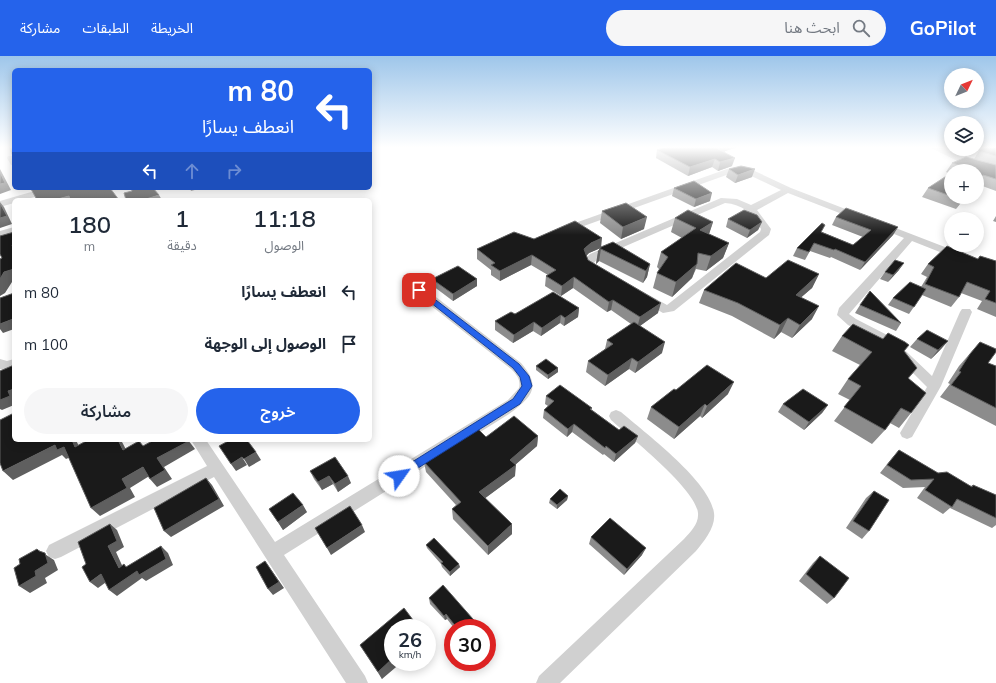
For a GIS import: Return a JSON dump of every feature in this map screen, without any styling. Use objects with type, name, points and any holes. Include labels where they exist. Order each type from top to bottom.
[{"type":"street","points":[[552,234],[715,176]]},
{"type":"street","points":[[761,176],[788,190],[967,259]]},
{"type":"street","points":[[751,209],[788,190]]},
{"type":"street","points":[[15,198],[32,191]]},
{"type":"street","points":[[0,204],[12,199]]},
{"type":"street","points":[[724,200],[734,200],[743,203],[751,209],[764,224],[766,229],[765,233],[670,308],[663,309],[591,267],[589,263],[589,260],[594,256],[724,200]]},
{"type":"street","points":[[0,234],[12,231]]},
{"type":"street","points":[[910,236],[843,311],[843,315],[852,322],[887,340],[934,386]]},
{"type":"street","points":[[273,552],[362,499],[467,433],[516,401],[524,392],[527,386],[524,376],[516,366],[419,290]]},
{"type":"street","points":[[907,433],[934,386],[966,312]]},
{"type":"street","points":[[0,364],[7,366],[12,365]]},
{"type":"street","points":[[546,683],[690,545],[703,528],[706,512],[701,499],[691,485],[616,416]]},
{"type":"street","points":[[199,442],[358,683]]},
{"type":"street","points":[[55,551],[217,468]]},
{"type":"building","points":[[0,176],[2,176],[5,183],[0,184]]},
{"type":"building","points":[[987,176],[996,176],[996,179]]},
{"type":"building","points":[[944,178],[944,194],[928,188]]},
{"type":"building","points":[[694,181],[712,193],[696,199],[674,188]]},
{"type":"building","points":[[32,190],[112,190],[118,198],[70,198],[69,196],[62,198],[36,198]]},
{"type":"building","points":[[155,190],[159,195],[149,198],[125,198],[124,193],[132,191]]},
{"type":"building","points":[[0,203],[7,216],[0,218]]},
{"type":"building","points":[[626,203],[647,217],[623,227],[602,211]]},
{"type":"building","points":[[846,208],[898,227],[865,262],[835,249],[834,250],[814,243],[809,252],[797,248],[822,223],[825,225],[821,232],[853,245],[871,230],[836,217]]},
{"type":"building","points":[[688,210],[713,222],[700,230],[729,243],[711,256],[698,253],[697,264],[676,282],[657,273],[668,257],[661,252],[696,228],[675,218]]},
{"type":"building","points":[[744,210],[757,215],[762,222],[750,230],[728,219]]},
{"type":"building","points":[[575,221],[602,238],[591,243],[584,249],[588,260],[661,303],[640,317],[613,300],[609,302],[574,277],[562,286],[546,276],[556,270],[532,255],[500,271],[491,265],[495,263],[477,249],[514,232],[534,239]]},
{"type":"building","points":[[12,233],[12,270],[4,272],[0,279],[0,259],[2,258],[0,254],[0,236]]},
{"type":"building","points":[[613,242],[650,264],[646,271],[601,249],[598,252],[601,247]]},
{"type":"building","points":[[944,249],[944,252],[961,252],[978,259],[980,256],[996,261],[996,303],[985,299],[990,291],[967,282],[959,297],[925,284],[934,267],[928,264]]},
{"type":"building","points":[[788,260],[819,274],[796,295],[819,306],[800,325],[788,318],[780,325],[738,303],[704,290],[736,263],[766,278]]},
{"type":"building","points":[[895,260],[904,263],[893,275],[885,272]]},
{"type":"building","points":[[458,266],[477,279],[453,294],[432,279]]},
{"type":"building","points":[[910,282],[926,289],[914,307],[893,298]]},
{"type":"building","points":[[870,291],[901,323],[860,305]]},
{"type":"building","points":[[553,292],[579,308],[565,318],[561,315],[542,328],[534,322],[514,335],[495,321],[511,312],[515,314]]},
{"type":"building","points":[[12,294],[12,319],[0,324],[0,298]]},
{"type":"building","points":[[634,322],[665,342],[638,362],[632,358],[608,375],[588,361],[613,344],[607,340]]},
{"type":"building","points":[[853,324],[883,339],[888,333],[909,345],[904,351],[917,368],[908,378],[926,393],[911,413],[901,408],[885,430],[844,407],[861,386],[848,379],[872,352],[842,336]]},
{"type":"building","points":[[927,330],[948,341],[938,350],[917,339]]},
{"type":"building","points":[[980,342],[996,349],[996,352],[988,363],[996,366],[996,408],[951,385],[961,372],[959,371],[970,354]]},
{"type":"building","points":[[546,359],[558,368],[548,375],[536,366]]},
{"type":"building","points":[[707,365],[734,382],[707,406],[705,404],[679,427],[651,407],[674,389],[676,390]]},
{"type":"building","points":[[12,366],[12,390],[8,391],[10,396],[0,400],[0,371]]},
{"type":"building","points":[[560,385],[619,430],[624,426],[638,436],[616,454],[606,446],[605,448],[574,424],[568,429],[544,410],[554,401],[546,396]]},
{"type":"building","points":[[803,389],[828,405],[809,422],[783,404]]},
{"type":"building","points":[[12,414],[12,442],[73,442],[75,447],[84,442],[119,442],[123,450],[137,442],[140,442],[143,446],[150,442],[187,442],[157,458],[165,470],[150,479],[143,467],[122,479],[127,488],[91,508],[64,447],[57,450],[55,445],[3,471],[0,463],[0,420]]},
{"type":"building","points":[[514,416],[538,436],[510,460],[516,465],[479,492],[512,524],[488,546],[452,509],[461,502],[424,462],[477,428],[486,437]]},
{"type":"building","points":[[226,442],[248,442],[256,452],[244,459],[242,457],[231,464],[219,446]]},
{"type":"building","points":[[899,450],[938,473],[947,472],[972,487],[973,485],[996,495],[996,518],[957,499],[952,507],[925,490],[934,479],[911,480],[887,465]]},
{"type":"building","points":[[335,457],[348,476],[335,484],[329,476],[318,482],[310,471]]},
{"type":"building","points":[[206,478],[219,499],[164,531],[154,508]]},
{"type":"building","points":[[560,489],[568,496],[557,505],[550,499]]},
{"type":"building","points":[[874,491],[889,500],[869,531],[853,521]]},
{"type":"building","points":[[293,493],[303,505],[278,522],[269,509]]},
{"type":"building","points":[[350,506],[362,525],[327,548],[315,528]]},
{"type":"building","points":[[610,518],[646,548],[627,569],[591,537]]},
{"type":"building","points":[[110,524],[117,541],[108,546],[119,568],[124,564],[126,567],[161,546],[166,559],[139,575],[137,571],[109,590],[101,574],[90,582],[82,567],[86,564],[78,542]]},
{"type":"building","points":[[434,538],[459,564],[450,572],[441,563],[443,562],[426,545]]},
{"type":"building","points":[[37,549],[45,553],[48,563],[35,571],[36,576],[19,586],[14,568],[20,564],[19,559]]},
{"type":"building","points":[[820,556],[849,578],[834,598],[806,574]]},
{"type":"building","points":[[265,561],[279,582],[268,589],[256,567]]},
{"type":"building","points":[[443,585],[473,619],[450,619],[446,614],[444,616],[429,598]]},
{"type":"building","points":[[404,608],[412,619],[391,619]]},
{"type":"building","points":[[384,625],[384,666],[378,672],[360,645]]},
{"type":"route","points":[[399,476],[516,401],[527,386],[524,376],[516,366],[419,290]]}]
